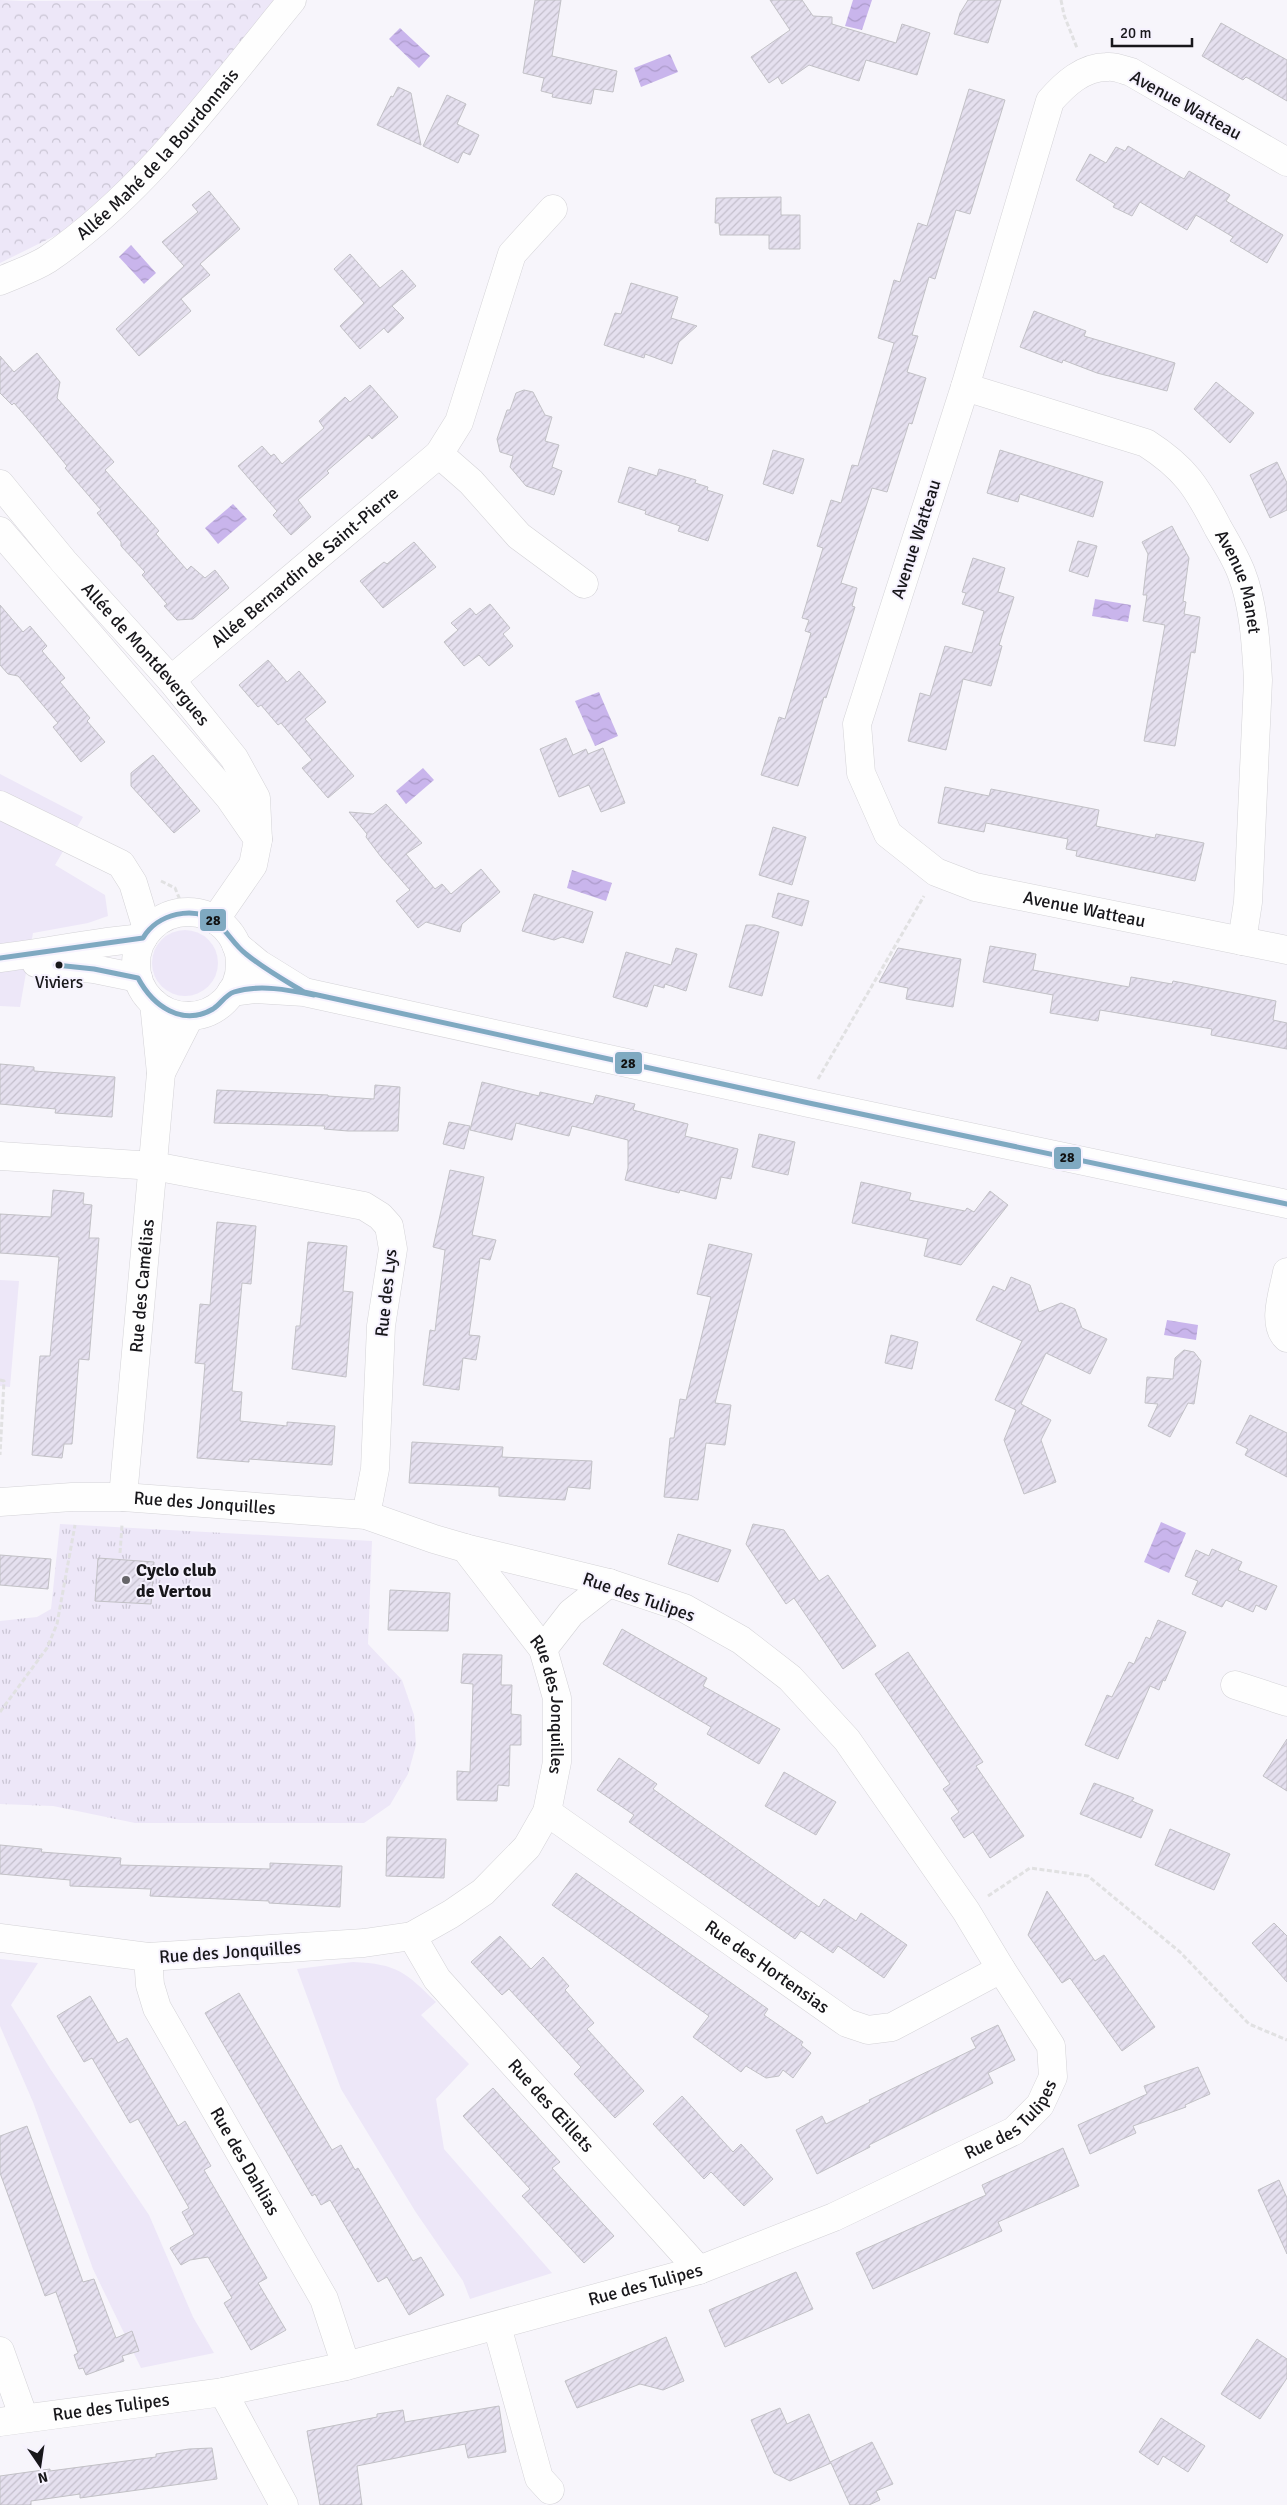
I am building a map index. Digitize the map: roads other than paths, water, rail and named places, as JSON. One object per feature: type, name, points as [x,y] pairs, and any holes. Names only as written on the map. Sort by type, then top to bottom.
[{"type":"street","name":"Allée Mahé de la Bourdonnais","points":[[0,281],[47,260],[114,207],[178,138],[292,0]]},
{"type":"street","name":"Avenue Watteau","points":[[1287,162],[1131,72],[1108,67],[1087,71],[1068,82],[1050,101],[965,387],[857,724],[861,773],[888,834],[936,872],[975,887],[1287,950]]},
{"type":"street","name":"Allée Bernardin de Saint-Pierre","points":[[171,680],[439,454],[459,422],[512,254],[553,209]]},
{"type":"street","name":"Avenue Manet","points":[[965,387],[1146,443],[1170,458],[1188,477],[1202,497],[1241,572],[1249,602],[1256,648],[1258,680],[1248,902],[1242,942]]},
{"type":"street","points":[[439,454],[470,482],[519,536],[584,584]]},
{"type":"street","name":"Allée de Montdevergues","points":[[0,484],[64,562],[171,680],[234,758],[256,798],[258,840],[252,865],[215,920]]},
{"type":"street","name":"Allée de Montdevergues","points":[[0,531],[229,796],[258,840]]},
{"type":"street","points":[[0,805],[121,864],[133,882],[145,934]]},
{"type":"street","points":[[236,945],[239,969],[231,992],[213,1009],[190,1016],[170,1013],[154,1003],[144,992],[138,978],[136,965],[145,934],[156,921],[185,912],[202,914],[215,920],[228,932],[236,945],[259,964],[304,992]]},
{"type":"street","points":[[0,958],[49,952],[145,934]]},
{"type":"street","points":[[0,958],[94,970],[138,978]]},
{"type":"street","points":[[231,992],[254,989],[304,992],[809,1103],[1287,1204]]},
{"type":"street","name":"Rue des Camélias","points":[[123,1497],[161,1074],[154,1003]]},
{"type":"street","name":"Rue des Camélias","points":[[161,1074],[190,1016]]},
{"type":"street","name":"Rue des Lys","points":[[0,1156],[154,1166],[364,1206],[380,1216],[389,1226],[393,1249],[381,1326],[375,1469],[366,1514]]},
{"type":"street","points":[[1287,1272],[1279,1317],[1283,1335],[1287,1338]]},
{"type":"street","name":"Rue des Jonquilles","points":[[0,1502],[72,1497],[123,1497],[366,1514],[434,1540],[465,1548],[543,1649],[557,1698],[557,1762],[547,1812],[527,1847],[483,1892],[452,1914],[412,1936],[364,1943],[148,1957],[0,1938]]},
{"type":"street","name":"Rue des Tulipes","points":[[12,2420],[223,2392],[346,2366],[699,2270],[834,2217],[1014,2130],[1040,2104],[1053,2077],[1052,2046],[1000,1969],[966,1910],[847,1740],[790,1678],[741,1640],[684,1608],[609,1583],[465,1548]]},
{"type":"street","points":[[543,1649],[571,1613],[609,1583]]},
{"type":"street","points":[[1235,1685],[1287,1702]]},
{"type":"street","name":"Rue des Hortensias","points":[[547,1812],[846,2023],[868,2030],[892,2027],[1000,1969]]},
{"type":"street","name":"Rue des Œillets","points":[[412,1936],[437,1979],[699,2270]]},
{"type":"street","name":"Rue des Dahlias","points":[[148,1957],[150,1984],[157,2008],[324,2299],[346,2366]]},
{"type":"street","points":[[497,2326],[540,2478],[550,2490]]},
{"type":"street","points":[[0,2351],[12,2420]]},
{"type":"street","points":[[223,2392],[284,2505]]},
{"type":"water","points":[[853,0],[872,0],[862,30],[845,26]]},
{"type":"water","points":[[400,28],[430,56],[419,68],[389,39]]},
{"type":"water","points":[[670,54],[678,72],[641,87],[634,68]]},
{"type":"water","points":[[131,245],[156,273],[144,284],[119,257]]},
{"type":"water","points":[[233,504],[247,519],[218,544],[205,528]]},
{"type":"water","points":[[1095,599],[1131,605],[1128,622],[1092,616]]},
{"type":"water","points":[[599,692],[618,736],[595,746],[575,701]]},
{"type":"water","points":[[423,768],[434,780],[406,804],[396,791]]},
{"type":"water","points":[[572,870],[612,883],[606,901],[567,888]]},
{"type":"water","points":[[1167,1320],[1198,1325],[1196,1340],[1164,1335]]},
{"type":"water","points":[[1161,1522],[1186,1533],[1169,1573],[1144,1562]]},
{"type":"place","name":"Viviers","points":[[59,965]]},
{"type":"place","name":"Cyclo club de Vertou","points":[[126,1580]]}]
